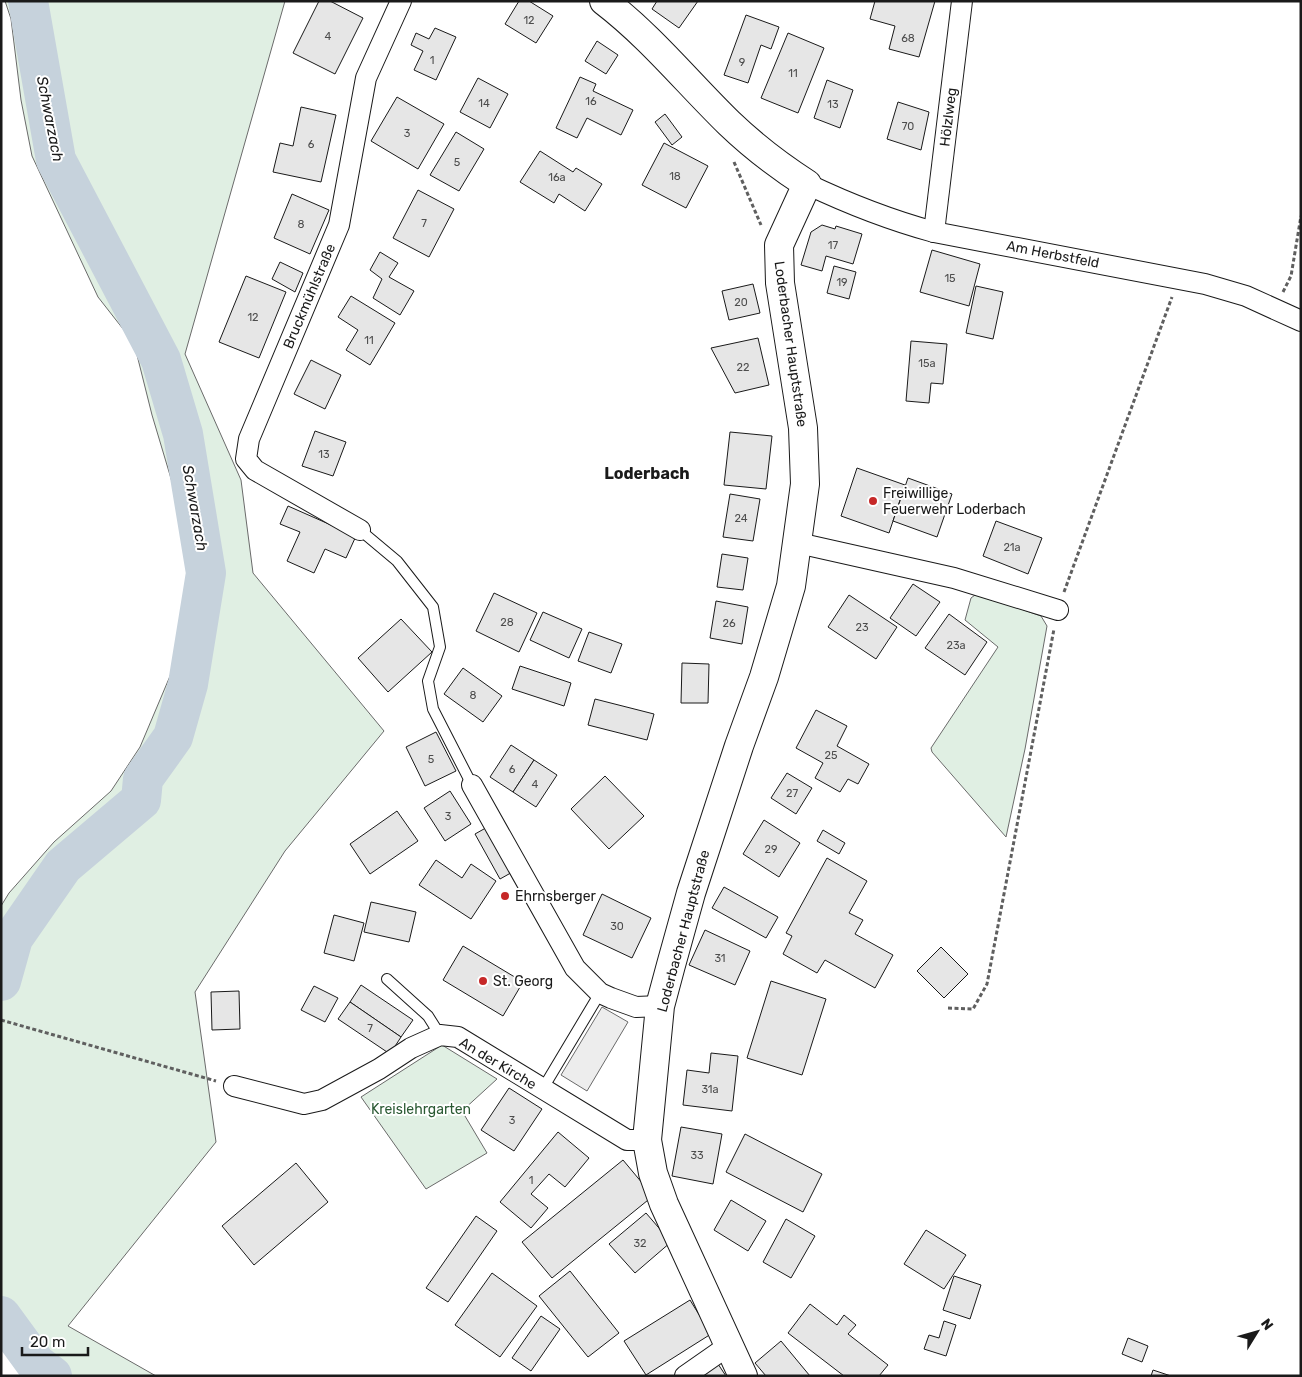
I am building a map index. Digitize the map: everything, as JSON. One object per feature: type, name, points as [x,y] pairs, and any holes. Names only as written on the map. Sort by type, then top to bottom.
[{"type":"street","name":"Bruckmühlstraße","points":[[360,530],[255,470],[246,460],[249,439],[339,225],[366,78],[401,1]]},
{"type":"street","points":[[604,1],[663,53],[758,150],[807,184]]},
{"type":"street","name":"Hölzlweg","points":[[934,232],[962,1]]},
{"type":"street","name":"Am Herbstfeld","points":[[807,184],[848,204],[892,220],[934,232],[1179,278],[1246,296],[1301,321]]},
{"type":"street","name":"Loderbacher Hauptstraße","points":[[743,1376],[664,1204],[653,1173],[647,1140],[660,1006],[691,893],[739,746],[764,677],[791,586],[805,484],[803,428],[780,283],[779,245],[807,184]]},
{"type":"street","points":[[798,543],[954,578],[1058,610]]},
{"type":"street","points":[[472,785],[575,968],[600,993],[636,1007],[660,1006]]},
{"type":"street","name":"An der Kirche","points":[[234,1086],[304,1104],[322,1100],[379,1069],[411,1048],[440,1035],[458,1037],[542,1090],[627,1140],[647,1140]]},
{"type":"street","points":[[685,1376],[728,1346]]},
{"type":"lane","points":[[360,530],[397,561],[432,607],[440,647],[428,681],[433,710],[472,785]]},
{"type":"lane","points":[[386,979],[428,1016],[440,1035]]},
{"type":"lane","points":[[542,1090],[600,993]]},
{"type":"path","points":[[729,122],[728,146],[740,179],[763,228],[779,245]]},
{"type":"path","points":[[1276,309],[1291,276],[1301,216]]},
{"type":"path","points":[[948,1008],[973,1009],[987,984],[1058,610],[1179,278]]},
{"type":"path","points":[[1,1020],[234,1086]]},
{"type":"green space","points":[[5,1],[285,1],[185,354],[241,480],[253,573],[384,731],[285,851],[195,992],[216,1142],[68,1326],[156,1376],[31,1376],[21,1367],[1,1339],[1,906],[9,893],[54,842],[111,791],[140,747],[173,669],[190,605],[187,532],[152,415],[134,343],[98,297],[32,156],[21,100],[11,19]]},
{"type":"green space","points":[[975,595],[981,595],[1041,616],[1047,626],[1025,749],[1006,837],[932,752],[931,748],[998,647],[965,620],[971,598]]},
{"type":"green space","name":"Kreislehrgarten","points":[[442,1045],[497,1079],[462,1111],[487,1153],[426,1189],[361,1097]]},
{"type":"shaded area","points":[[602,1007],[628,1022],[587,1091],[561,1075]]},
{"type":"building","points":[[319,1],[330,1],[363,18],[335,74],[293,53]]},
{"type":"building","points":[[519,1],[529,1],[553,16],[536,43],[505,24]]},
{"type":"building","points":[[657,1],[698,1],[679,28],[652,9]]},
{"type":"building","points":[[875,1],[935,1],[919,57],[889,49],[895,26],[870,19]]},
{"type":"building","points":[[746,15],[779,27],[771,49],[761,45],[748,83],[724,75]]},
{"type":"building","points":[[435,28],[456,37],[436,80],[414,70],[423,51],[411,45],[416,33],[429,39]]},
{"type":"building","points":[[788,33],[824,48],[798,113],[761,98]]},
{"type":"building","points":[[597,41],[618,55],[606,74],[585,61]]},
{"type":"building","points":[[580,77],[596,84],[593,91],[633,110],[621,135],[587,118],[577,138],[556,128]]},
{"type":"building","points":[[478,78],[508,94],[490,128],[460,112]]},
{"type":"building","points":[[827,80],[853,90],[840,128],[814,118]]},
{"type":"building","points":[[397,97],[444,124],[418,169],[371,141]]},
{"type":"building","points":[[898,102],[929,112],[921,150],[887,139]]},
{"type":"building","points":[[301,107],[336,115],[321,182],[273,172],[280,143],[293,146]]},
{"type":"building","points":[[665,114],[682,137],[672,145],[655,122]]},
{"type":"building","points":[[456,132],[484,149],[459,191],[430,175]]},
{"type":"building","points":[[664,143],[708,166],[686,208],[642,185]]},
{"type":"building","points":[[540,151],[573,172],[576,168],[602,184],[585,211],[559,194],[554,203],[520,182]]},
{"type":"building","points":[[418,190],[454,209],[429,257],[393,238]]},
{"type":"building","points":[[292,194],[329,210],[310,254],[274,238]]},
{"type":"building","points":[[822,225],[835,229],[836,226],[862,234],[853,264],[826,256],[822,271],[801,265],[811,232]]},
{"type":"building","points":[[932,250],[980,264],[969,306],[920,292]]},
{"type":"building","points":[[380,252],[398,263],[389,277],[414,291],[400,315],[373,298],[382,279],[370,270]]},
{"type":"building","points":[[280,262],[303,273],[295,292],[272,279]]},
{"type":"building","points":[[834,266],[856,272],[849,299],[827,293]]},
{"type":"building","points":[[246,276],[286,292],[259,358],[219,342]]},
{"type":"building","points":[[753,284],[760,313],[729,320],[722,291]]},
{"type":"building","points":[[976,286],[1003,292],[993,339],[966,333]]},
{"type":"building","points":[[351,296],[395,323],[370,365],[346,350],[358,330],[338,317]]},
{"type":"building","points":[[758,338],[769,385],[735,393],[711,348]]},
{"type":"building","points":[[911,341],[947,344],[943,384],[931,383],[929,403],[906,401]]},
{"type":"building","points":[[311,360],[341,375],[325,409],[294,394]]},
{"type":"building","points":[[315,431],[346,442],[333,476],[302,466]]},
{"type":"building","points":[[730,432],[772,436],[766,489],[724,485]]},
{"type":"building","name":"Freiwillige Feuerwehr Loderbach","points":[[857,468],[905,485],[889,533],[841,516]]},
{"type":"building","points":[[908,478],[952,494],[937,537],[893,521]]},
{"type":"building","points":[[730,494],[760,499],[753,541],[723,537]]},
{"type":"building","points":[[288,506],[356,536],[346,558],[325,549],[314,573],[287,561],[300,532],[280,524]]},
{"type":"building","points":[[996,521],[1042,538],[1028,574],[983,556]]},
{"type":"building","points":[[722,554],[748,558],[743,590],[717,587]]},
{"type":"building","points":[[913,584],[940,602],[916,636],[890,618]]},
{"type":"building","points":[[494,593],[537,613],[519,652],[476,631]]},
{"type":"building","points":[[849,595],[897,627],[876,659],[828,627]]},
{"type":"building","points":[[716,601],[748,607],[742,644],[710,638]]},
{"type":"building","points":[[543,612],[582,629],[569,658],[530,640]]},
{"type":"building","points":[[949,614],[987,642],[965,675],[925,648]]},
{"type":"building","points":[[401,619],[432,652],[388,692],[358,658]]},
{"type":"building","points":[[589,632],[622,644],[611,673],[578,661]]},
{"type":"building","points":[[682,663],[709,664],[708,703],[681,703]]},
{"type":"building","points":[[520,666],[571,683],[564,706],[512,689]]},
{"type":"building","points":[[463,668],[502,696],[483,722],[444,694]]},
{"type":"building","points":[[595,699],[654,714],[647,740],[588,725]]},
{"type":"building","points":[[816,710],[847,726],[837,746],[869,764],[858,784],[848,779],[840,792],[815,778],[823,763],[796,748]]},
{"type":"building","points":[[436,732],[456,771],[425,786],[406,747]]},
{"type":"building","points":[[511,745],[534,760],[513,792],[490,777]]},
{"type":"building","points":[[534,760],[557,775],[536,807],[513,792]]},
{"type":"building","points":[[787,773],[812,788],[796,814],[771,798]]},
{"type":"building","points":[[605,776],[644,816],[609,849],[571,809]]},
{"type":"building","points":[[450,791],[471,824],[445,841],[424,808]]},
{"type":"building","points":[[397,811],[418,841],[370,874],[350,844]]},
{"type":"building","points":[[764,820],[800,843],[779,877],[743,854]]},
{"type":"building","points":[[491,825],[516,870],[500,879],[475,834]]},
{"type":"building","points":[[823,830],[845,843],[839,854],[817,841]]},
{"type":"building","points":[[827,858],[867,881],[849,913],[863,920],[855,934],[893,955],[875,988],[825,960],[817,973],[783,954],[792,936],[786,933]]},
{"type":"building","points":[[436,860],[462,878],[471,864],[496,881],[471,919],[419,885]]},
{"type":"building","points":[[724,887],[778,917],[766,938],[712,908]]},
{"type":"building","points":[[602,894],[651,918],[632,958],[583,935]]},
{"type":"building","points":[[371,902],[416,912],[409,942],[364,932]]},
{"type":"building","points":[[334,915],[364,923],[354,961],[324,953]]},
{"type":"building","points":[[705,930],[750,951],[735,985],[689,965]]},
{"type":"building","name":"St. Georg","points":[[463,946],[523,982],[503,1016],[443,980]]},
{"type":"building","points":[[941,947],[968,974],[944,998],[917,971]]},
{"type":"building","points":[[771,981],[826,999],[802,1075],[747,1058]]},
{"type":"building","points":[[361,985],[413,1020],[401,1037],[350,1002]]},
{"type":"building","points":[[314,986],[338,998],[325,1022],[301,1010]]},
{"type":"building","points":[[239,991],[240,1029],[212,1030],[211,992]]},
{"type":"building","points":[[350,1002],[401,1037],[390,1054],[338,1019]]},
{"type":"building","points":[[711,1053],[738,1056],[732,1111],[683,1105],[687,1070],[709,1073]]},
{"type":"building","points":[[509,1088],[542,1109],[514,1151],[481,1130]]},
{"type":"building","points":[[681,1127],[722,1134],[713,1184],[672,1176]]},
{"type":"building","points":[[558,1132],[589,1158],[565,1187],[549,1174],[531,1194],[548,1208],[531,1228],[500,1202]]},
{"type":"building","points":[[745,1134],[822,1174],[803,1212],[726,1172]]},
{"type":"building","points":[[623,1160],[653,1196],[552,1278],[522,1242]]},
{"type":"building","points":[[296,1163],[328,1202],[254,1265],[222,1226]]},
{"type":"building","points":[[731,1200],[766,1221],[748,1251],[714,1230]]},
{"type":"building","points":[[646,1213],[671,1242],[635,1273],[609,1244]]},
{"type":"building","points":[[476,1216],[497,1231],[448,1302],[426,1288]]},
{"type":"building","points":[[786,1219],[815,1236],[791,1278],[763,1262]]},
{"type":"building","points":[[926,1230],[966,1255],[944,1289],[904,1264]]},
{"type":"building","points":[[570,1271],[619,1333],[588,1357],[539,1296]]},
{"type":"building","points":[[492,1273],[537,1306],[500,1357],[455,1325]]},
{"type":"building","points":[[954,1276],[981,1285],[970,1319],[943,1310]]},
{"type":"building","points":[[690,1300],[711,1334],[646,1375],[624,1341]]},
{"type":"building","points":[[810,1304],[837,1325],[844,1315],[856,1325],[848,1334],[888,1365],[879,1376],[844,1376],[788,1333]]},
{"type":"building","points":[[541,1316],[560,1329],[531,1371],[512,1358]]},
{"type":"building","points":[[944,1321],[956,1325],[946,1356],[924,1349],[929,1335],[939,1338]]},
{"type":"building","points":[[1128,1338],[1148,1346],[1142,1362],[1122,1354]]},
{"type":"building","points":[[781,1341],[810,1376],[766,1376],[755,1363]]},
{"type":"building","points":[[718,1364],[726,1376],[701,1376]]},
{"type":"building","points":[[1153,1370],[1171,1376],[1151,1376]]},
{"type":"waterway","name":"Schwarzach","points":[[1,981],[13,938],[63,866],[141,800],[143,779],[173,737],[188,684],[206,573],[183,434],[161,360],[56,160],[28,1]]},
{"type":"waterway","name":"Schwarzach","points":[[1,1316],[36,1364],[52,1376]]},
{"type":"place","name":"Freiwillige Feuerwehr Loderbach","points":[[873,501]]},
{"type":"place","name":"Ehrnsberger","points":[[505,896]]},
{"type":"place","name":"St. Georg","points":[[483,981]]},
{"type":"district","name":"Loderbach","points":[[647,473]]}]
